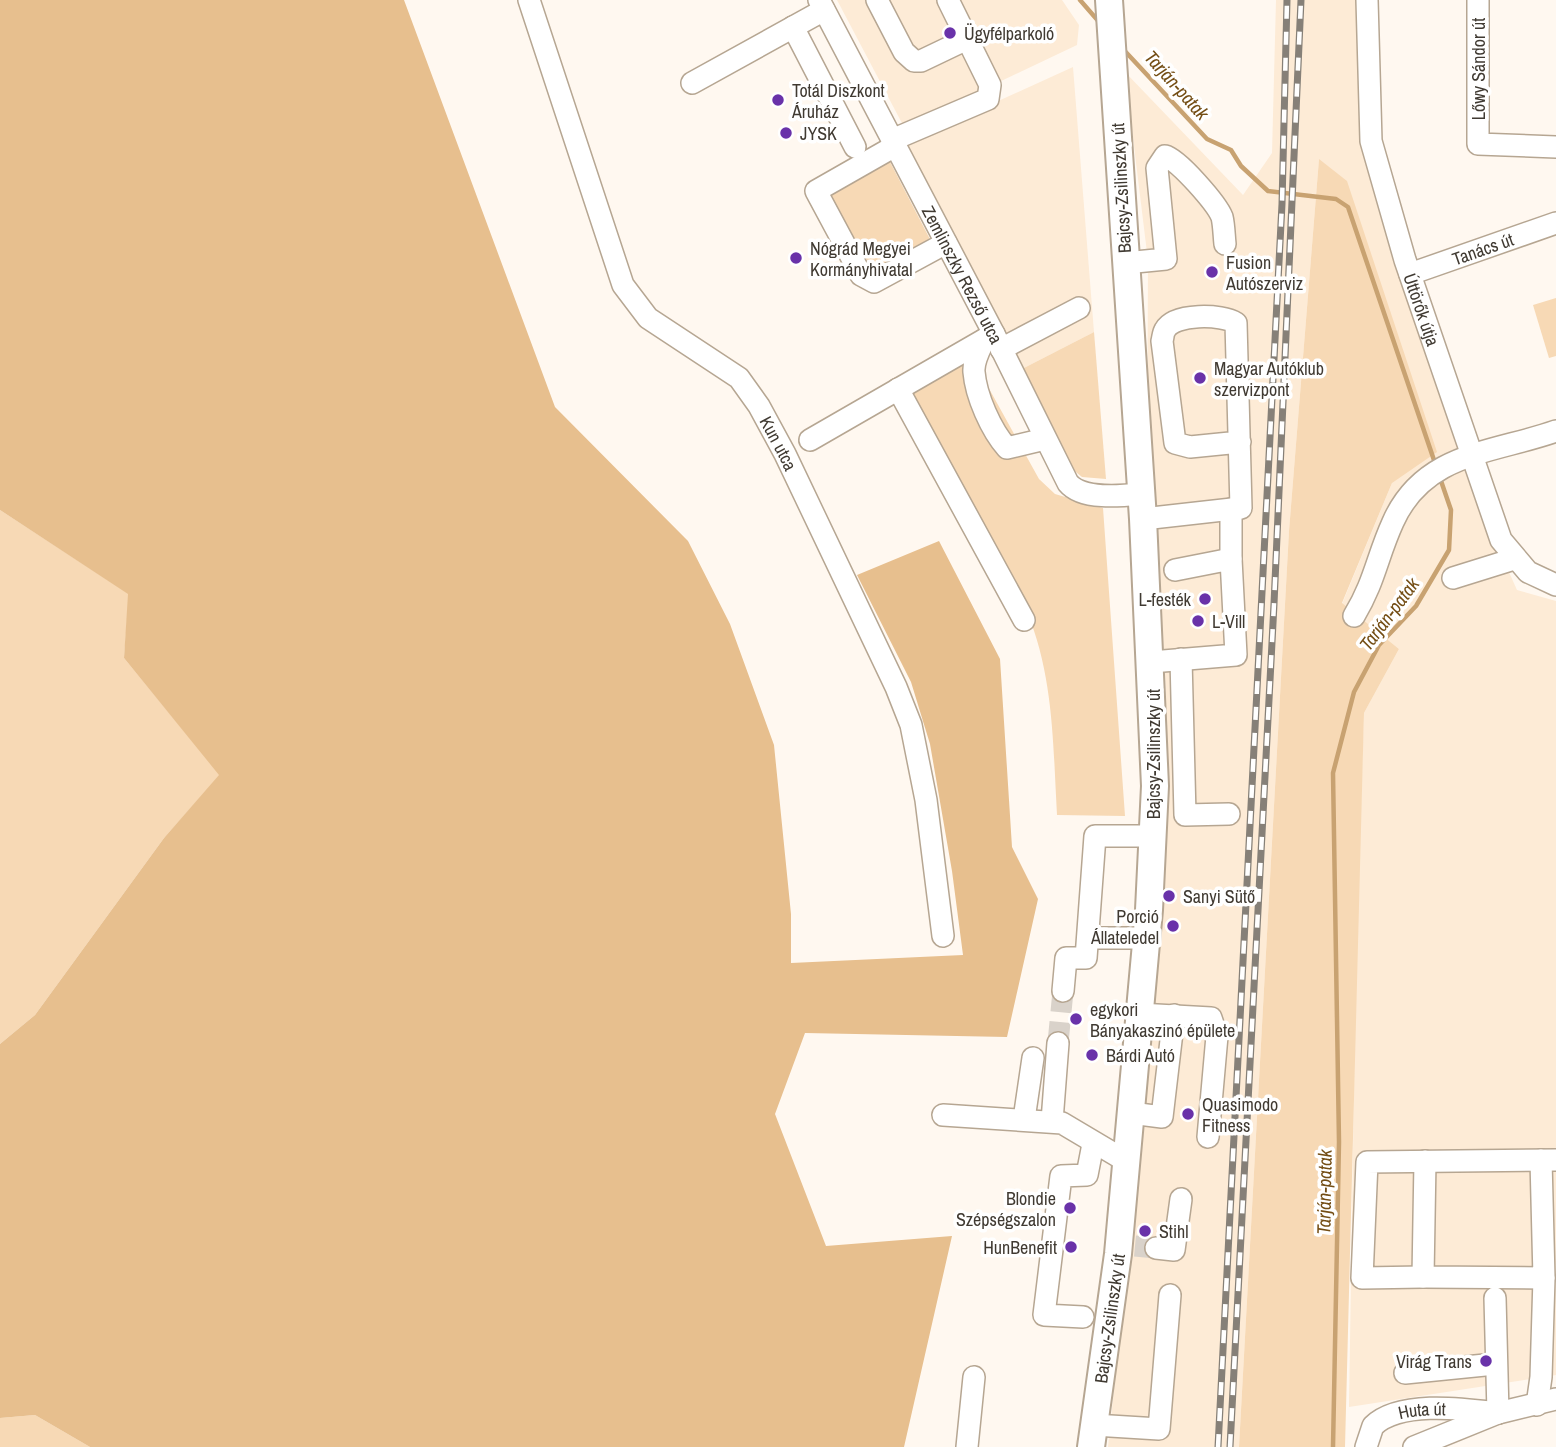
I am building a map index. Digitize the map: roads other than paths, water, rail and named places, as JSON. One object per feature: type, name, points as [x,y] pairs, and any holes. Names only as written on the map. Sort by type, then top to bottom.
[{"type":"main road","name":"Bajcsy-Zsilinszky út","points":[[1092,1436],[1127,1245],[1126,1161],[1146,938],[1155,786],[1142,506],[1109,1]]},
{"type":"street","name":"Kun utca","points":[[529,0],[623,285],[648,318],[722,365],[749,390],[785,454],[901,697],[919,757],[943,936]]},
{"type":"street","points":[[877,0],[904,52],[914,61],[921,61],[967,39]]},
{"type":"street","points":[[946,243],[874,282],[861,275],[816,191],[893,143],[988,99],[990,85],[948,0]]},
{"type":"street","name":"Úttörők útja","points":[[1367,0],[1371,141],[1459,458],[1501,540],[1514,559],[1538,578],[1556,585]]},
{"type":"street","name":"Lőwy Sándor út","points":[[1478,0],[1478,145],[1556,147]]},
{"type":"street","points":[[692,83],[793,27],[821,5]]},
{"type":"street","name":"Zemlinszky Rezső utca","points":[[821,5],[946,243],[993,341],[1072,488],[1142,506]]},
{"type":"street","points":[[793,27],[855,147]]},
{"type":"street","points":[[1125,263],[1166,259],[1157,168],[1166,156],[1176,161],[1218,209],[1223,220],[1225,244]]},
{"type":"street","name":"Tanács út","points":[[1410,274],[1556,223]]},
{"type":"street","name":"Kun utca","points":[[810,439],[898,389],[993,341],[1079,308]]},
{"type":"street","points":[[1142,506],[1241,508],[1240,442],[1236,323],[1219,316],[1176,321],[1165,330],[1162,341],[1175,443],[1190,447],[1240,442]]},
{"type":"street","points":[[993,341],[973,370],[982,401],[998,438],[1007,448],[1045,439]]},
{"type":"street","points":[[898,389],[1024,620]]},
{"type":"street","points":[[1354,616],[1374,580],[1385,540],[1410,493],[1427,478],[1459,458],[1556,431]]},
{"type":"street","points":[[1151,662],[1236,654],[1231,509]]},
{"type":"street","points":[[1175,570],[1231,559]]},
{"type":"street","points":[[1453,578],[1514,559]]},
{"type":"street","points":[[1181,659],[1185,815],[1228,814]]},
{"type":"street","points":[[1063,991],[1066,958],[1086,958],[1095,836],[1153,836]]},
{"type":"street","points":[[1088,938],[1146,938]]},
{"type":"street","points":[[1139,1014],[1211,1018],[1217,1036],[1208,1137]]},
{"type":"street","points":[[1131,1113],[1162,1117],[1174,1015]]},
{"type":"street","points":[[1052,1121],[1058,1043]]},
{"type":"street","points":[[1024,1119],[1033,1058]]},
{"type":"street","points":[[943,1115],[1062,1123],[1093,1144],[1126,1161]]},
{"type":"street","points":[[1083,1317],[1044,1315],[1061,1176],[1087,1175],[1093,1144]]},
{"type":"street","points":[[1544,1278],[1362,1278],[1367,1162],[1549,1160],[1541,1377],[1546,1402]]},
{"type":"street","points":[[1423,1277],[1425,1161]]},
{"type":"street","points":[[1167,1255],[1181,1199]]},
{"type":"street","points":[[1092,1436],[1159,1429],[1170,1295]]},
{"type":"street","points":[[1495,1298],[1498,1413]]},
{"type":"street","points":[[1405,1373],[1495,1364]]},
{"type":"street","points":[[967,1447],[974,1377]]},
{"type":"street","name":"Huta út","points":[[1414,1447],[1498,1413],[1546,1402]]},
{"type":"street","name":"Huta út","points":[[1366,1447],[1373,1426],[1389,1417],[1442,1406],[1498,1413]]},
{"type":"waterway","name":"Tarján-patak","points":[[1080,0],[1100,23]]},
{"type":"waterway","name":"Tarján-patak","points":[[1122,48],[1207,139],[1231,150],[1241,166],[1268,191],[1336,199],[1348,207],[1436,466]]},
{"type":"waterway","name":"Tarján-patak","points":[[1333,1447],[1339,1142],[1333,773],[1354,692],[1379,645],[1416,606],[1449,550],[1451,510],[1440,478]]},
{"type":"tunnel","points":[[1058,1043],[1063,991]]},
{"type":"tunnel","points":[[1135,1246],[1156,1248]]},
{"type":"railway","points":[[1218,1447],[1282,204],[1287,0]]},
{"type":"railway","points":[[1230,1447],[1274,604],[1301,0]]},
{"type":"place","name":"Ügyfélparkoló","points":[[950,33]]},
{"type":"place","name":"Totál Diszkont Áruház","points":[[778,100]]},
{"type":"place","name":"JYSK","points":[[786,133]]},
{"type":"place","name":"Nógrád Megyei Kormányhivatal","points":[[796,258]]},
{"type":"place","name":"Fusion Autószerviz","points":[[1212,272]]},
{"type":"place","name":"Magyar Autóklub szervizpont","points":[[1200,378]]},
{"type":"place","name":"L-festék","points":[[1205,599]]},
{"type":"place","name":"L-Vill","points":[[1198,621]]},
{"type":"place","name":"Sanyi Sütő","points":[[1169,896]]},
{"type":"place","name":"Porció Állateledel","points":[[1173,926]]},
{"type":"place","name":"egykori Bányakaszinó épülete","points":[[1076,1019]]},
{"type":"place","name":"Bárdi Autó","points":[[1092,1055]]},
{"type":"place","name":"Quasimodo Fitness","points":[[1188,1114]]},
{"type":"place","name":"Blondie Szépségszalon","points":[[1070,1208]]},
{"type":"place","name":"Stihl","points":[[1145,1231]]},
{"type":"place","name":"HunBenefit","points":[[1071,1247]]},
{"type":"place","name":"Virág Trans","points":[[1486,1361]]}]
